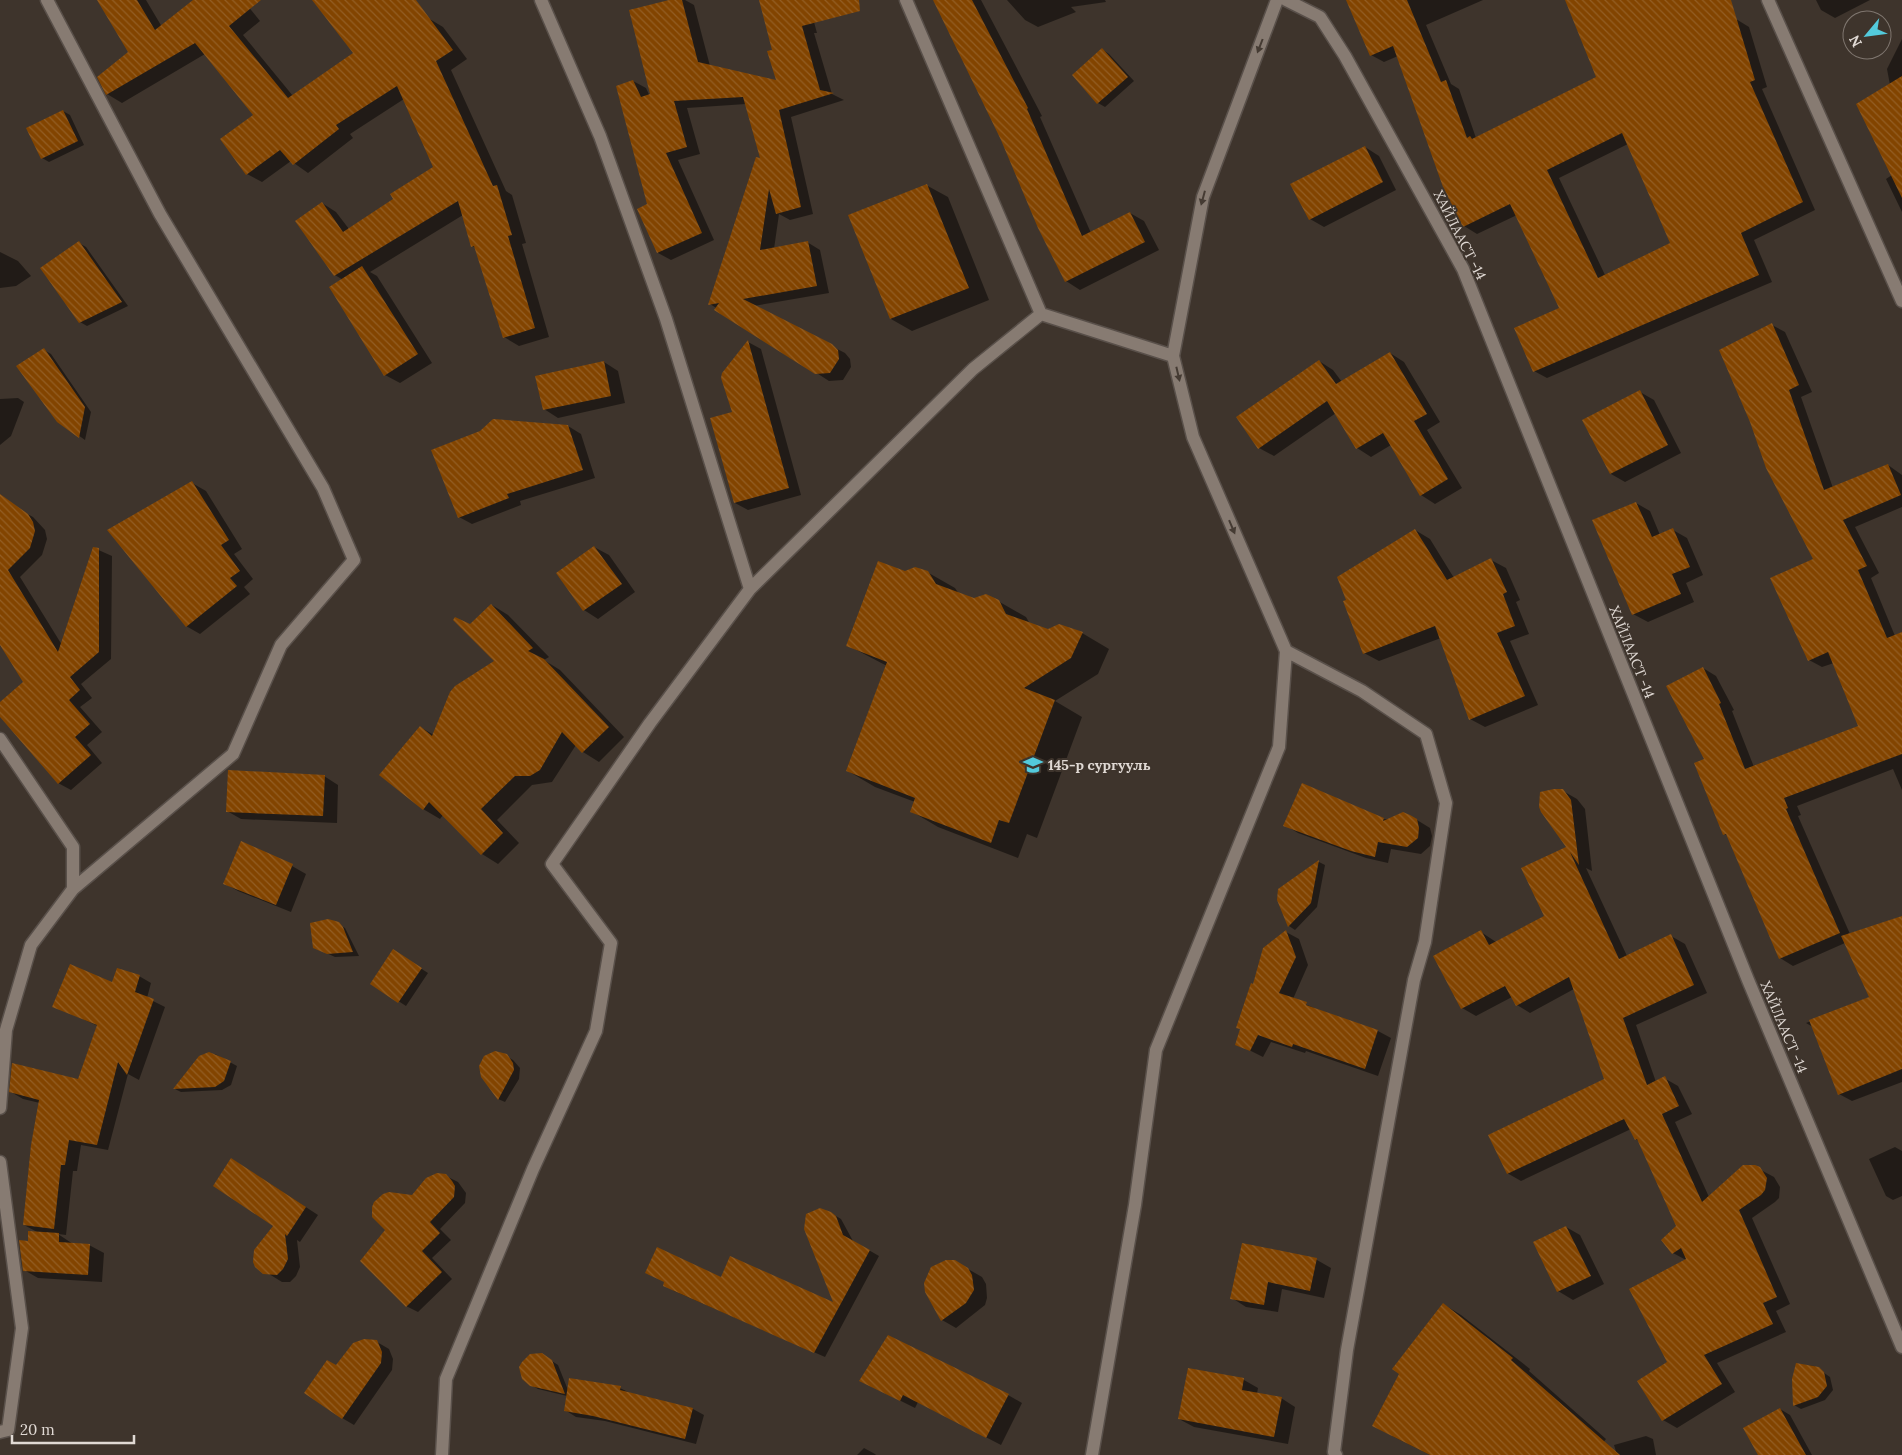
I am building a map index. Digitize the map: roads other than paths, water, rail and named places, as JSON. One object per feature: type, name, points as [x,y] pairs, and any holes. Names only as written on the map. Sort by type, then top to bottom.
[{"type":"street","points":[[0,1108],[6,1030],[31,945],[73,889],[233,754],[281,645],[354,560],[323,488],[160,214],[47,0]]},
{"type":"street","points":[[541,0],[600,136],[666,319],[750,589]]},
{"type":"street","points":[[906,0],[1041,314],[1173,356]]},
{"type":"street","points":[[1092,1455],[1134,1205],[1156,1050],[1278,747],[1286,651],[1193,437],[1173,356],[1202,197],[1277,0]]},
{"type":"street","name":"ХАЙЛААСТ -14","points":[[1286,0],[1320,17],[1345,56],[1463,269],[1748,980],[1902,1347]]},
{"type":"street","points":[[1768,0],[1902,301]]},
{"type":"street","points":[[442,1455],[446,1379],[533,1169],[596,1031],[611,943],[552,864],[650,723],[750,589],[973,369],[1041,314]]},
{"type":"street","points":[[1286,651],[1362,691],[1426,734],[1446,803],[1425,942],[1414,980],[1347,1350],[1334,1452],[1336,1455]]},
{"type":"street","points":[[0,739],[72,847],[73,889]]},
{"type":"street","points":[[0,1162],[22,1328],[8,1430],[0,1432]]},
{"type":"place","name":"145-р сургууль","points":[[1033,765]]}]
